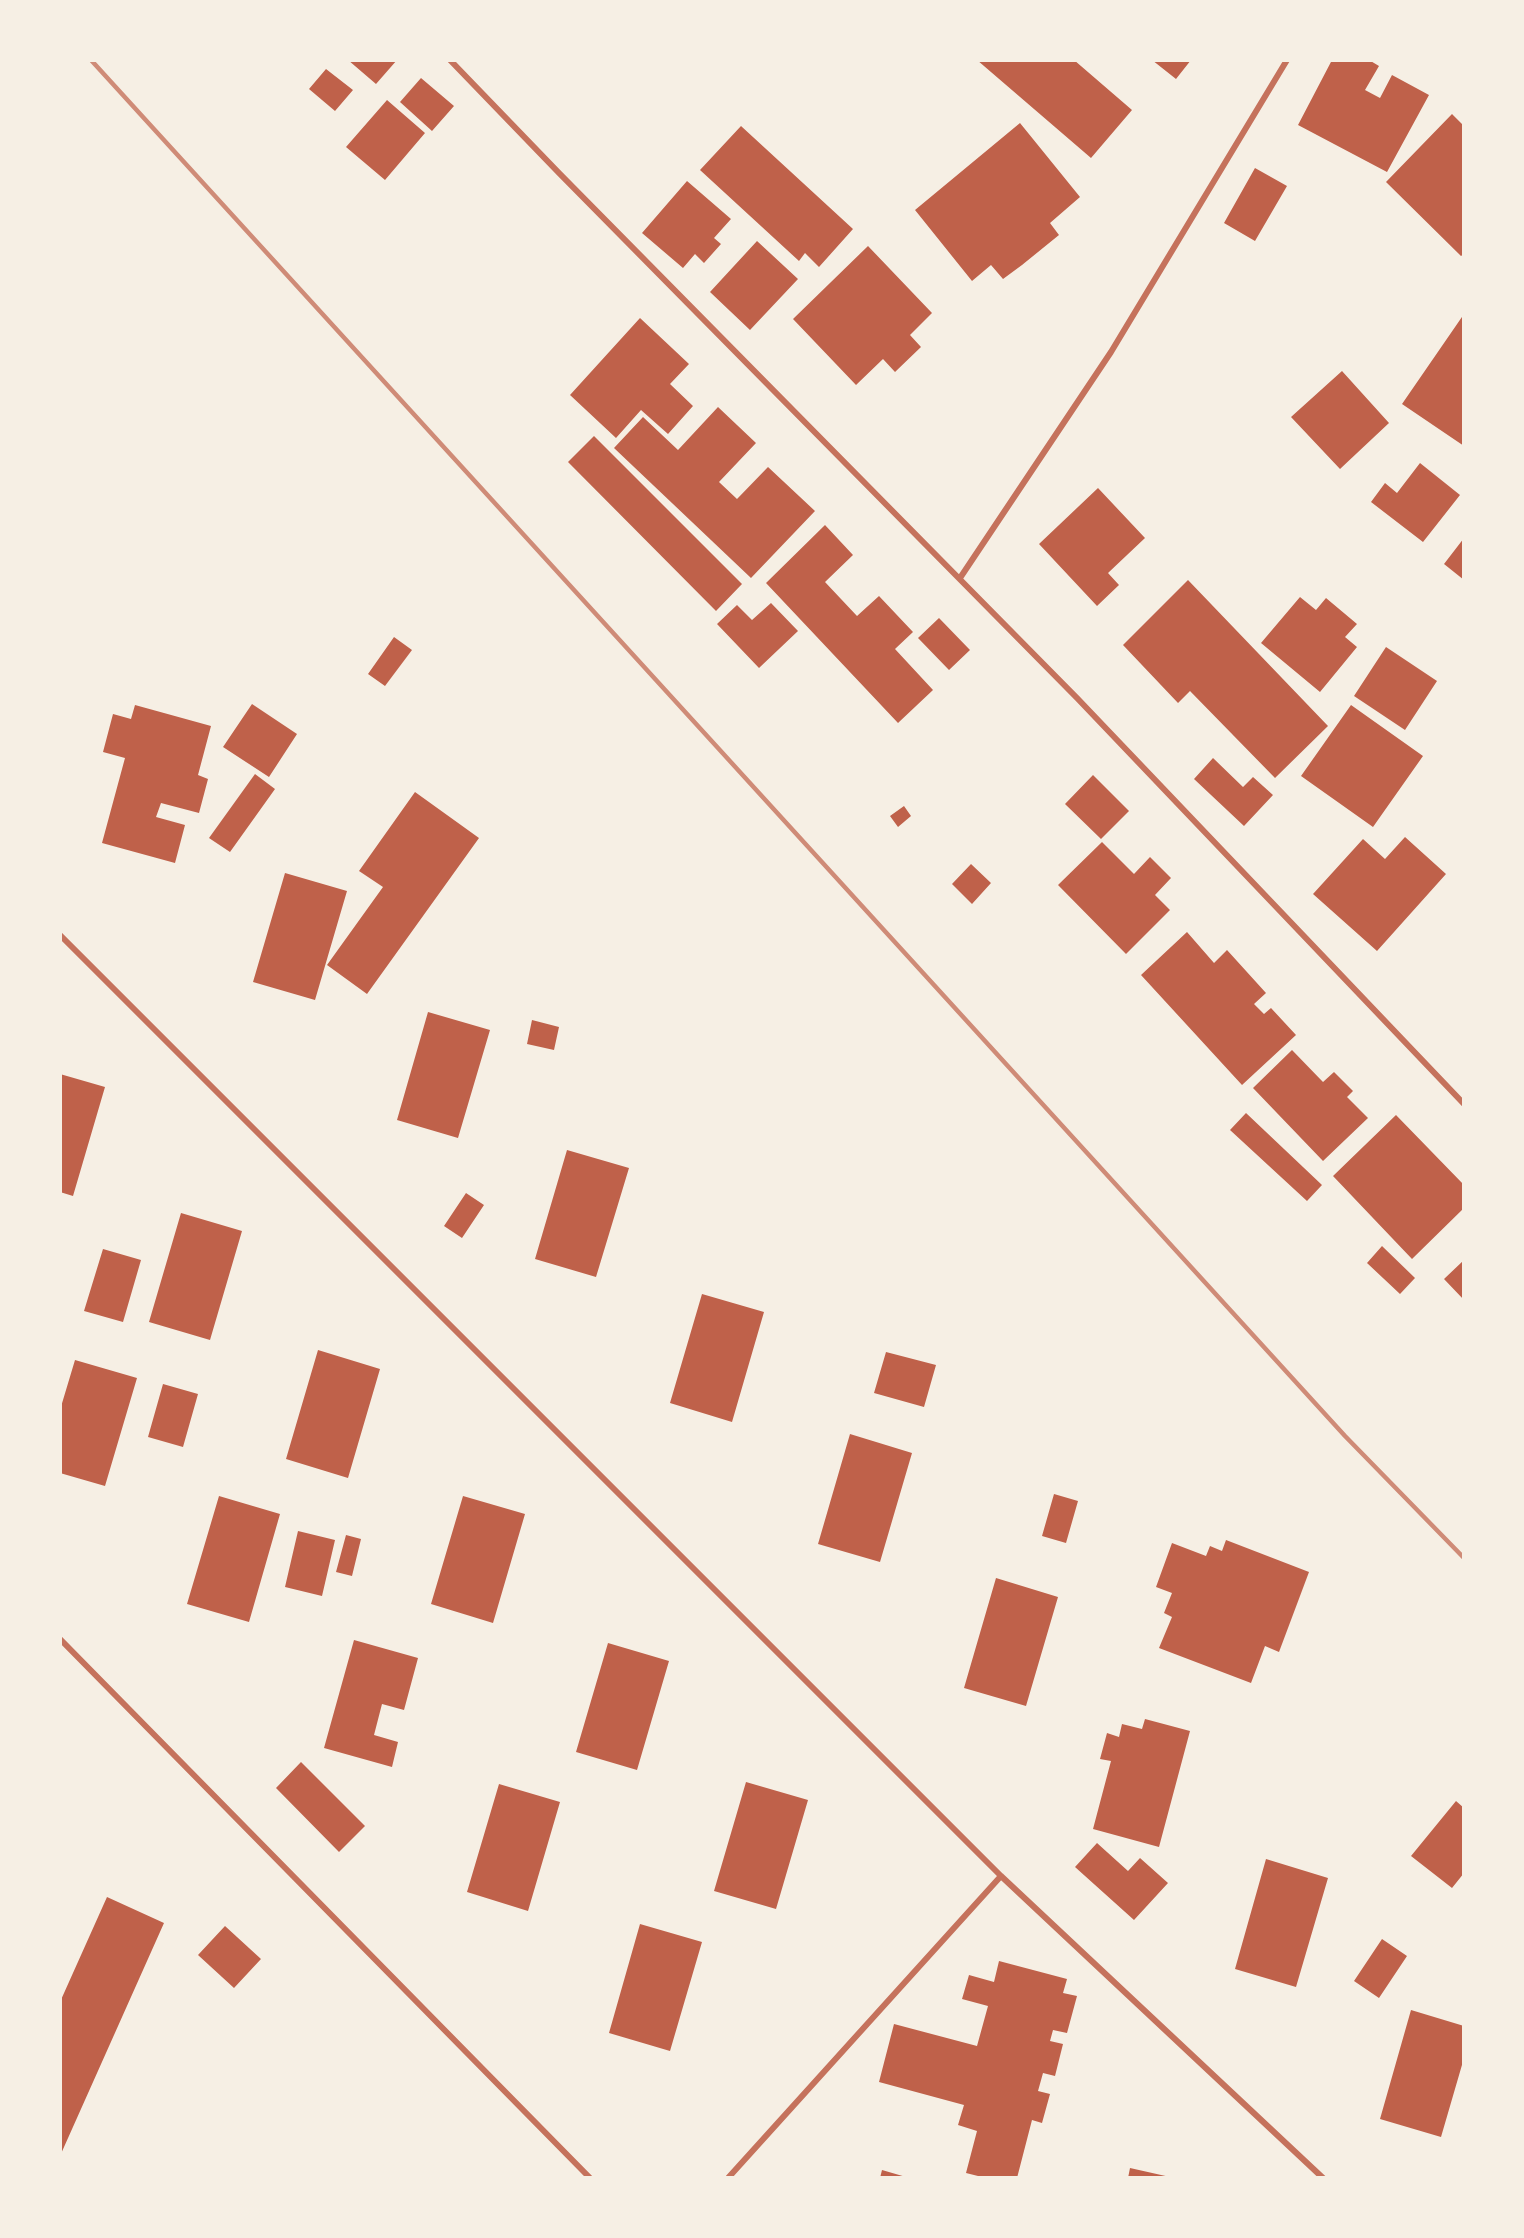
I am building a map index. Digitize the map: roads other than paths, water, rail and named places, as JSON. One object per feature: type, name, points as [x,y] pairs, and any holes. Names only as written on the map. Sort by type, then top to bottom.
[{"type":"street","points":[[450,60],[567,182],[960,578],[1464,1104]]},
{"type":"street","points":[[960,578],[1111,352],[1287,60]]},
{"type":"street","points":[[60,935],[1001,1876],[1323,2178]]},
{"type":"street","points":[[60,1639],[590,2178]]},
{"type":"street","points":[[728,2178],[1001,1876]]},
{"type":"railway","points":[[91,60],[1345,1436],[1464,1558]]}]
